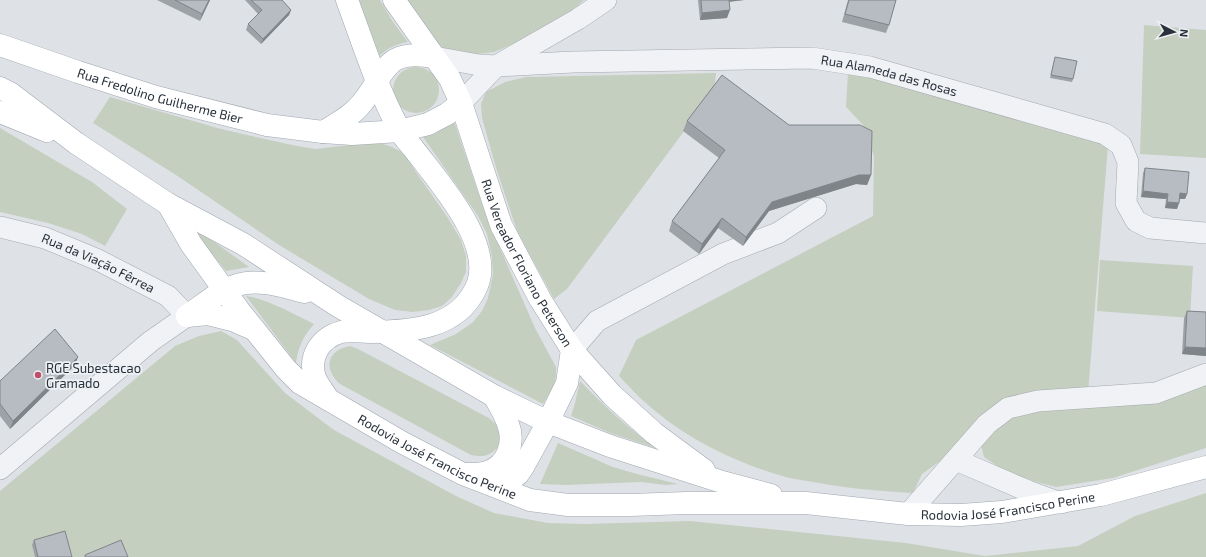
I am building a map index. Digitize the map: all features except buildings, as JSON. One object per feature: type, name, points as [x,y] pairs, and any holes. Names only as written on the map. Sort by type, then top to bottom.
[{"type":"main road","points":[[328,399],[316,379],[313,366],[316,351],[326,339],[342,332],[412,330],[441,322],[468,301],[477,287],[481,271],[480,254],[471,230],[456,206],[400,131],[387,107],[347,0]]},
{"type":"main road","name":"Rua Vereador Floriano Peterson","points":[[394,0],[450,79],[461,103],[501,225],[540,299],[572,350],[612,395],[654,433],[719,482]]},
{"type":"main road","name":"Rua Fredolino Guilherme Bier","points":[[0,45],[163,99],[267,125],[352,134],[400,131],[428,124],[447,114],[461,103]]},
{"type":"main road","points":[[323,132],[346,118],[362,103],[389,63],[408,54],[434,57]]},
{"type":"main road","name":"Rodovia José Francisco Perine","points":[[0,88],[10,93],[76,143],[168,204],[243,244],[330,302],[494,396],[548,422],[610,446],[719,482],[806,503]]},
{"type":"main road","name":"Rodovia José Francisco Perine","points":[[0,112],[76,143]]},
{"type":"main road","name":"Rodovia José Francisco Perine","points":[[168,204],[191,244],[254,330],[300,384],[403,443],[462,474],[530,500],[568,505],[806,503],[908,514],[960,515],[1002,512],[1061,503],[1101,495],[1206,467]]},
{"type":"main road","points":[[187,316],[225,290],[238,284],[264,283],[278,285],[330,302],[379,321],[412,330]]},
{"type":"main road","points":[[187,316],[208,314],[237,322],[254,330]]},
{"type":"main road","points":[[501,488],[523,468],[548,422],[567,383],[572,350]]},
{"type":"main road","points":[[462,474],[478,474],[488,472],[495,468],[506,456],[511,445],[508,424],[494,396]]},
{"type":"street","name":"Rua Fredolino Guilherme Bier","points":[[461,103],[496,66],[578,19],[606,0]]},
{"type":"street","points":[[434,57],[479,65],[496,66]]},
{"type":"street","name":"Rua Alameda das Rosas","points":[[496,66],[573,62],[812,58],[870,67],[1105,134],[1121,145],[1128,162],[1126,203],[1136,221],[1150,228],[1206,233]]},
{"type":"street","points":[[572,350],[597,321],[723,254],[778,233],[816,208]]},
{"type":"street","name":"Rua da Viação Fêrrea","points":[[0,227],[45,238],[98,260],[168,296],[187,316]]},
{"type":"street","points":[[0,469],[150,341],[187,316]]},
{"type":"street","points":[[908,514],[987,424],[1008,408],[1038,401],[1156,393],[1206,374]]},
{"type":"street","points":[[956,460],[1000,478],[1028,492],[1061,503]]},
{"type":"green space","points":[[358,0],[380,0],[393,22],[408,42],[392,47],[379,56]]},
{"type":"green space","points":[[407,0],[584,0],[575,8],[527,38],[494,52],[470,55],[445,49],[429,37]]},
{"type":"green space","points":[[1144,25],[1206,30],[1206,158],[1140,154]]},
{"type":"green space","points":[[416,67],[429,71],[435,77],[439,90],[435,103],[429,109],[416,113],[403,109],[397,103],[393,90],[397,77],[403,71]]},
{"type":"green space","points":[[848,72],[1103,139],[1108,146],[1088,393],[1031,396],[922,474],[913,493],[877,491],[789,478],[751,466],[696,440],[679,429],[643,401],[619,376],[636,340],[873,216],[874,156],[863,125],[846,107]]},
{"type":"green space","points":[[716,73],[714,91],[567,289],[554,299],[517,231],[497,171],[482,118],[481,104],[486,92],[505,82],[526,77]]},
{"type":"green space","points":[[110,97],[221,129],[292,145],[315,149],[366,143],[380,143],[402,152],[448,218],[461,240],[466,256],[466,272],[461,283],[452,297],[442,306],[429,310],[413,312],[395,310],[369,299],[279,245],[176,175],[93,123]]},
{"type":"green space","points":[[454,121],[482,204],[496,239],[535,328],[556,367],[555,384],[543,404],[430,345],[456,334],[472,323],[482,311],[488,298],[493,274],[492,257],[487,234],[478,216],[423,137],[435,134]]},
{"type":"green space","points":[[0,128],[92,182],[127,209],[105,246],[82,234],[48,223],[0,212]]},
{"type":"green space","points":[[191,225],[249,267],[226,271],[190,227]]},
{"type":"green space","points":[[1100,260],[1193,266],[1190,318],[1097,311]]},
{"type":"green space","points":[[246,296],[271,303],[314,324],[302,342],[296,363]]},
{"type":"green space","points":[[221,331],[237,340],[285,393],[334,430],[456,496],[494,513],[548,523],[585,524],[690,521],[906,543],[985,556],[1078,546],[1135,516],[1206,493],[1206,557],[0,557],[0,491],[175,346],[199,336]]},
{"type":"green space","points":[[350,346],[489,418],[498,426],[501,443],[492,453],[488,455],[471,455],[340,384],[331,372],[330,361],[336,352],[342,348]]},
{"type":"green space","points":[[580,381],[617,417],[656,448],[610,433],[571,416]]},
{"type":"green space","points":[[1206,383],[1206,448],[1113,478],[1056,487],[1033,481],[1003,470],[984,457],[981,445],[1010,415]]},
{"type":"green space","points":[[558,443],[613,467],[678,484],[666,485],[641,482],[566,485],[540,484]]},
{"type":"place","name":"RGE Subestacao Gramado","points":[[38,375]]}]
